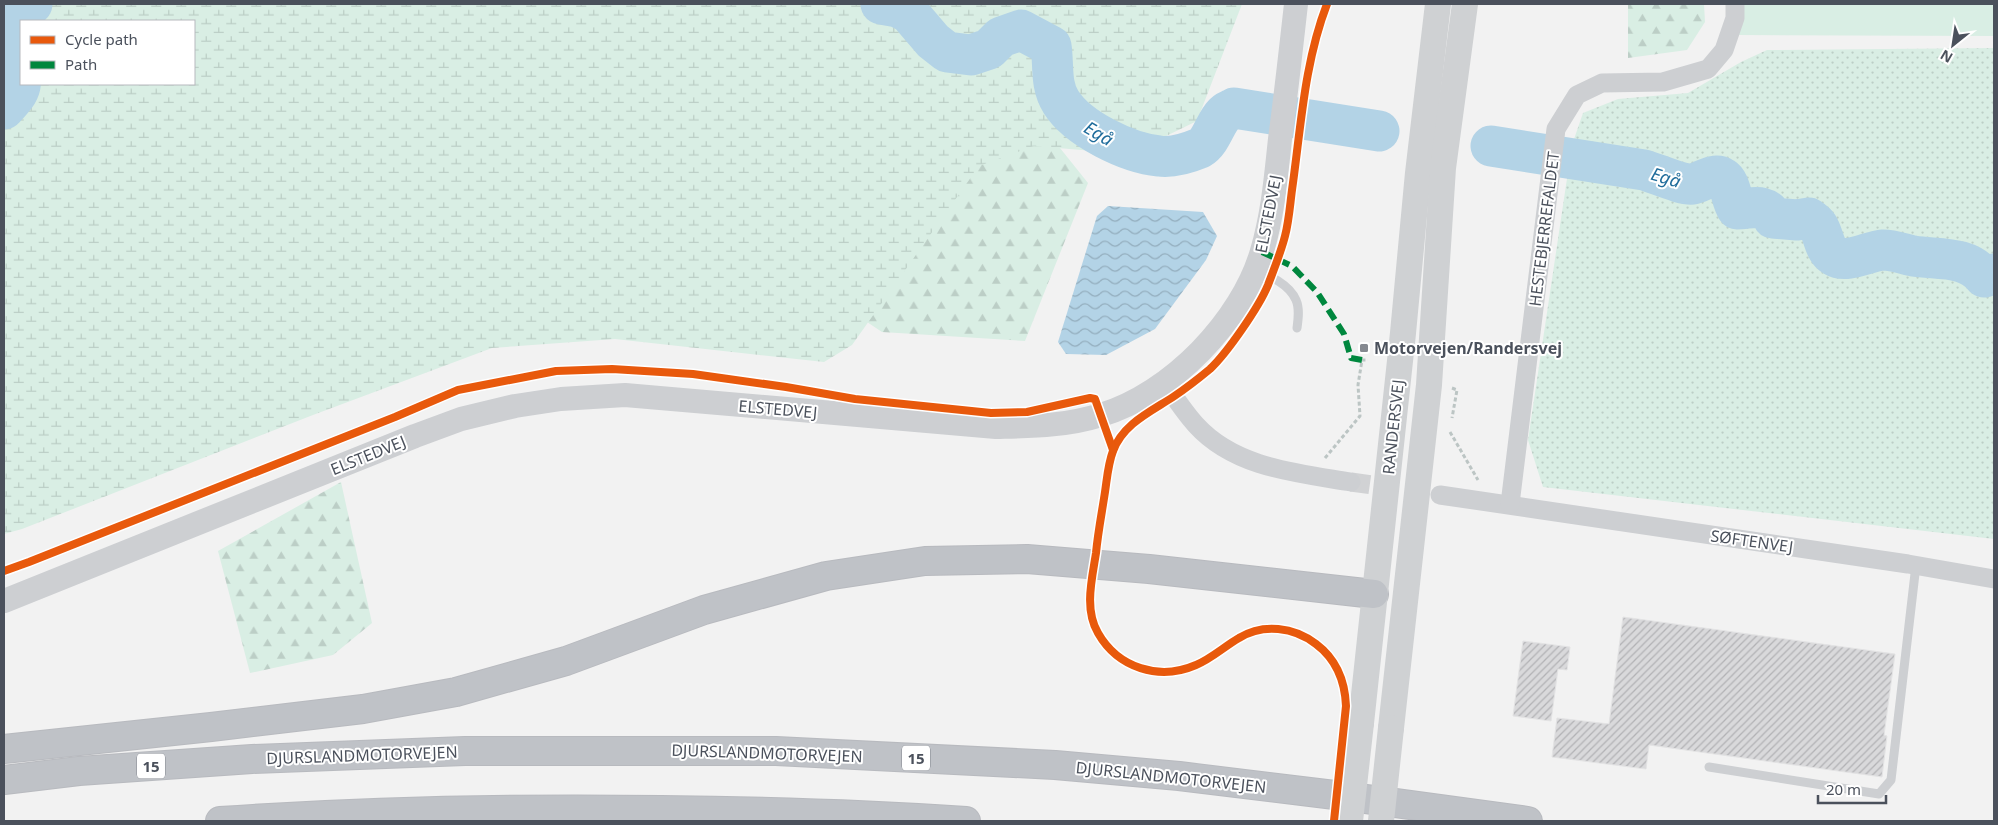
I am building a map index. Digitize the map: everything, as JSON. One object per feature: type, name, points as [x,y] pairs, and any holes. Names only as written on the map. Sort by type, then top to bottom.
[{"type":"highway","points":[[4,749],[363,709],[456,692],[566,661],[704,610],[732,602],[826,576],[925,561],[1027,559],[1149,569],[1374,594]]},
{"type":"highway","name":"DJURSLANDMOTORVEJEN","points":[[4,780],[78,771],[252,760],[465,750],[776,751],[1056,765],[1179,776],[1528,821]]},
{"type":"highway","points":[[220,821],[361,813],[572,809],[876,815],[966,821]]},
{"type":"highway","points":[[876,815],[921,821]]},
{"type":"main road","name":"RANDERSVEJ","points":[[1350,821],[1403,333],[1418,173],[1438,4]]},
{"type":"main road","name":"RANDERSVEJ","points":[[1381,821],[1429,385],[1443,168],[1465,4]]},
{"type":"main road","points":[[1374,594],[1405,598]]},
{"type":"street","name":"ELSTEDVEJ","points":[[4,601],[415,436],[461,419],[515,406],[561,399],[625,396],[996,427],[1052,426],[1101,415],[1133,402],[1164,382],[1191,361],[1214,337],[1230,315],[1255,270],[1262,252],[1274,197],[1296,4]]},
{"type":"street","name":"HESTEBJERREFALDET","points":[[1510,504],[1556,129],[1563,114],[1577,94],[1602,83],[1663,82],[1708,69],[1724,50],[1734,18],[1735,4]]},
{"type":"street","points":[[1164,382],[1196,426],[1216,443],[1248,460],[1278,470],[1351,482]]},
{"type":"street","points":[[1440,495],[1510,504]]},
{"type":"street","name":"SØFTENVEJ","points":[[1510,504],[1916,565],[1994,579]]},
{"type":"lane","points":[[1255,270],[1284,285],[1296,300],[1298,311],[1297,328]]},
{"type":"lane","points":[[1709,767],[1879,794],[1891,780],[1916,565]]},
{"type":"path","points":[[1310,475],[1360,416],[1358,385],[1362,360],[1368,360]]},
{"type":"path","points":[[1450,433],[1479,481],[1480,500]]},
{"type":"green space","points":[[19,4],[1242,4],[1197,121],[1129,154],[1034,146],[979,166],[852,345],[824,362],[615,339],[492,348],[313,415],[22,529],[4,534],[4,42]]},
{"type":"green space","points":[[1628,4],[1704,4],[1705,22],[1687,50],[1628,58]]},
{"type":"green space","points":[[1737,4],[1994,4],[1994,36],[1737,35]]},
{"type":"green space","points":[[1994,48],[1994,539],[1543,487],[1528,440],[1572,145],[1583,113],[1618,99],[1688,93],[1741,62],[1767,50]]},
{"type":"green space","points":[[1052,138],[1088,183],[1025,341],[882,332],[852,312],[994,148]]},
{"type":"green space","points":[[341,482],[372,623],[333,655],[250,673],[218,551]]},
{"type":"water","points":[[1108,206],[1203,212],[1217,236],[1206,260],[1155,329],[1106,355],[1066,354],[1058,342],[1097,216]]},
{"type":"building","points":[[1623,617],[1895,654],[1884,735],[1887,736],[1882,777],[1649,745],[1646,769],[1552,757],[1557,718],[1609,724]]},
{"type":"building","points":[[1523,641],[1570,647],[1567,670],[1558,669],[1551,721],[1513,716]]},
{"type":"waterway","name":"Egå","points":[[4,109],[16,95],[20,86],[15,38],[20,19],[32,4]]},
{"type":"waterway","name":"Egå","points":[[881,4],[898,7],[909,13],[933,41],[947,52],[971,55],[989,49],[1001,37],[1021,30],[1051,46],[1055,89],[1061,102],[1069,112],[1091,130],[1105,138],[1119,145],[1147,154],[1175,156],[1200,148],[1207,141],[1225,113],[1234,108],[1379,131]]},
{"type":"waterway","name":"Egå","points":[[1491,146],[1644,170],[1689,184],[1719,176],[1726,180],[1737,209],[1762,208],[1770,213],[1773,218],[1797,220],[1809,218],[1818,226],[1828,250],[1839,258],[1852,258],[1887,250],[1913,256],[1961,262],[1977,270],[1984,277],[1994,274]]},
{"type":"tunnel","points":[[1351,482],[1429,493]]},
{"type":"marked path","points":[[1262,252],[1292,266],[1317,292],[1344,334],[1351,358],[1362,360]]},
{"type":"cycle path","points":[[1327,4],[1319,27],[1308,73],[1286,230],[1268,285],[1258,305],[1242,329],[1210,369],[1178,394],[1138,420],[1123,433],[1111,456],[1091,583],[1090,604],[1094,624],[1106,645],[1128,663],[1154,671],[1168,672],[1196,665],[1248,633],[1258,630],[1278,629],[1298,634],[1323,650],[1338,671],[1344,688],[1346,706],[1334,821]]},
{"type":"cycle path","points":[[4,571],[395,417],[458,390],[556,371],[612,369],[693,374],[855,399],[991,413],[1027,412],[1090,398],[1095,399],[1113,450]]},
{"type":"place","name":"Motorvejen/Randersvej","points":[[1364,348]]}]
